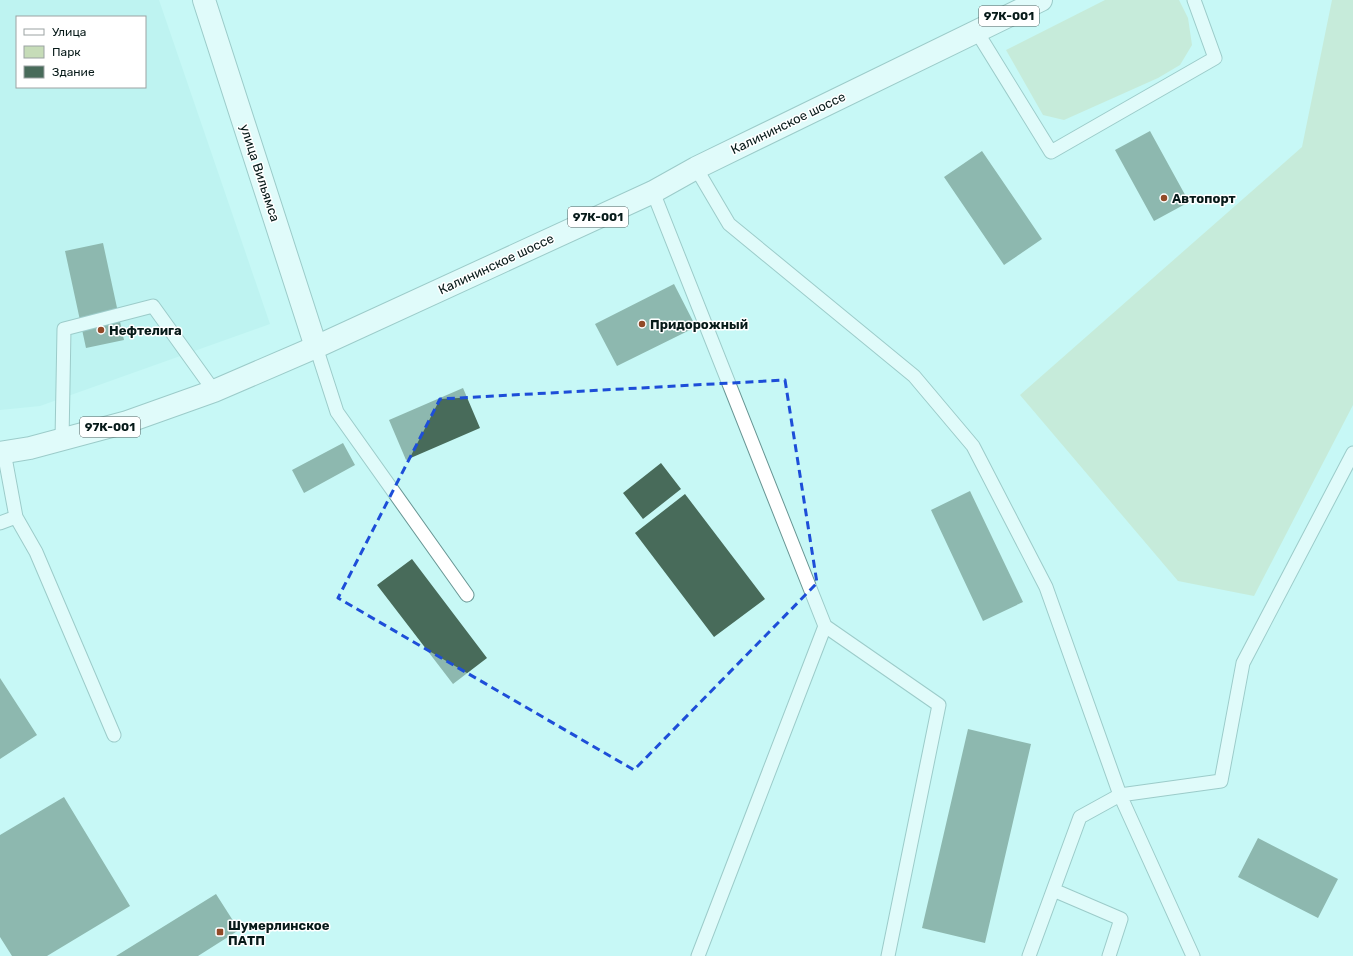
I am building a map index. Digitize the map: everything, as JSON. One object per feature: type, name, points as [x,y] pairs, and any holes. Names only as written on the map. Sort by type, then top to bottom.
[{"type":"main road","name":"улица Вильямса","points":[[204,0],[316,347]]},
{"type":"main road","name":"Калининское шоссе","points":[[2,453],[30,448],[127,422],[214,392],[316,347],[653,192],[696,168],[1041,0]]},
{"type":"lane","points":[[978,32],[1050,152],[1215,58],[1194,0]]},
{"type":"lane","points":[[696,168],[729,224],[914,376],[973,446],[1046,587],[1120,795],[1193,956]]},
{"type":"lane","points":[[653,192],[825,626],[939,705],[888,956]]},
{"type":"lane","points":[[62,440],[64,329],[153,306],[214,392]]},
{"type":"lane","points":[[316,347],[336,412],[467,595]]},
{"type":"lane","points":[[2,453],[16,517],[36,552],[114,735]]},
{"type":"lane","points":[[1029,956],[1080,817],[1120,795],[1221,781],[1243,663],[1353,453]]},
{"type":"lane","points":[[0,523],[16,517]]},
{"type":"lane","points":[[698,956],[825,626]]},
{"type":"lane","points":[[1058,892],[1121,920],[1110,956]]},
{"type":"highlighted area","points":[[785,380],[817,583],[634,770],[338,598],[440,399]]},
{"type":"shaded area","points":[[0,0],[159,0],[270,324],[40,406],[0,410]]},
{"type":"green space","points":[[1105,0],[1179,0],[1188,18],[1192,45],[1180,65],[1158,78],[1064,120],[1043,115],[1006,50]]},
{"type":"green space","points":[[1332,0],[1353,0],[1353,405],[1254,596],[1178,581],[1020,395],[1302,147]]},
{"type":"building","points":[[1150,131],[1189,202],[1154,221],[1115,150]]},
{"type":"building","points":[[982,151],[1042,239],[1004,265],[944,177]]},
{"type":"building","points":[[103,243],[124,340],[86,348],[65,251]]},
{"type":"building","points":[[674,284],[696,327],[617,366],[595,324]]},
{"type":"building","points":[[463,388],[480,428],[406,460],[389,420]]},
{"type":"building","points":[[343,443],[355,465],[304,493],[292,470]]},
{"type":"building","points":[[661,463],[681,489],[643,519],[623,493]]},
{"type":"building","points":[[970,491],[1023,602],[983,621],[931,510]]},
{"type":"building","points":[[685,494],[765,599],[714,637],[635,533]]},
{"type":"building","points":[[412,559],[487,658],[453,684],[377,585]]},
{"type":"building","points":[[0,678],[37,735],[0,759]]},
{"type":"building","points":[[968,729],[1031,744],[985,943],[922,928]]},
{"type":"building","points":[[64,797],[130,906],[47,956],[12,956],[0,937],[0,835]]},
{"type":"building","points":[[1258,838],[1338,879],[1318,918],[1238,877]]},
{"type":"building","points":[[216,894],[239,930],[198,956],[116,956]]},
{"type":"place","name":"Автопорт","points":[[1164,198]]},
{"type":"place","name":"Придорожный","points":[[642,324]]},
{"type":"place","name":"Нефтелига","points":[[101,330]]},
{"type":"place","name":"Шумерлинское ПАТП","points":[[220,932]]}]
